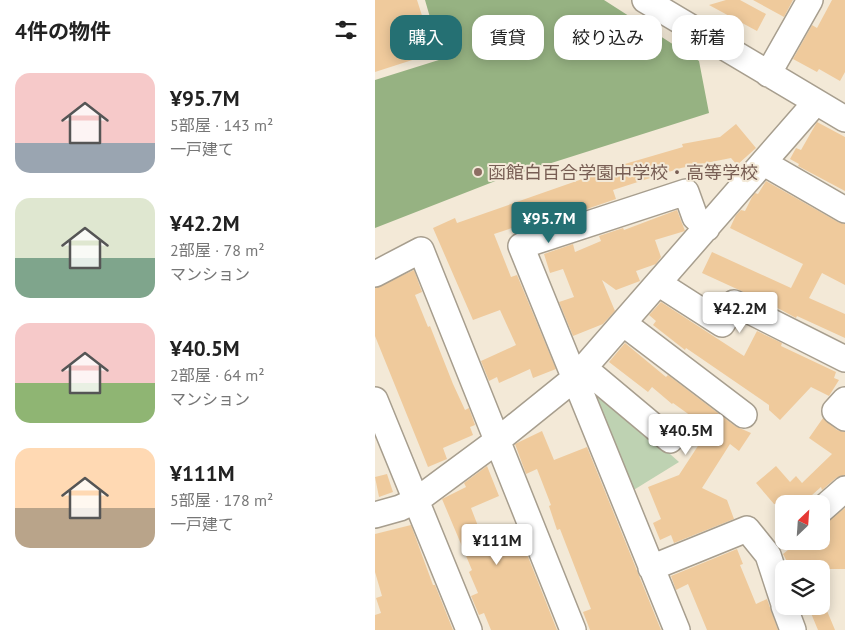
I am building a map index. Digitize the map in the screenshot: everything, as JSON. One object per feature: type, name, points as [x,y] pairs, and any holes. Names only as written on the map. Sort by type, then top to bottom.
[{"type":"street","points":[[645,0],[845,119]]},
{"type":"street","points":[[768,74],[810,0]]},
{"type":"street","points":[[375,515],[400,508],[417,500],[498,440],[580,373],[816,102]]},
{"type":"street","points":[[764,163],[845,210]]},
{"type":"street","points":[[677,630],[651,568],[580,373],[521,246],[686,192],[695,217],[707,228]]},
{"type":"street","points":[[375,274],[421,250],[573,630]]},
{"type":"street","points":[[659,283],[723,324],[733,303],[845,359]]},
{"type":"street","points":[[623,323],[744,415]]},
{"type":"street","points":[[580,373],[670,440]]},
{"type":"street","points":[[375,400],[469,630]]},
{"type":"street","points":[[845,400],[835,411],[845,418]]},
{"type":"street","points":[[830,502],[845,489]]},
{"type":"street","points":[[651,568],[747,529],[775,547]]},
{"type":"street","points":[[788,615],[793,630]]},
{"type":"green space","name":"函館白百合学園中学校・高等学校","points":[[425,0],[604,0],[627,15],[554,15],[554,60],[662,60],[662,37],[672,44],[672,60],[699,61],[709,113],[498,180],[375,228],[375,80],[439,60],[462,60],[462,15],[429,15]]},
{"type":"green space","points":[[588,381],[679,462],[632,491]]},
{"type":"building","points":[[375,0],[417,0],[422,15],[390,15],[390,60],[412,60],[375,72]]},
{"type":"building","points":[[726,0],[740,0],[766,14],[757,31],[744,24],[744,15],[727,15],[709,5]]},
{"type":"building","points":[[753,0],[793,0],[784,17]]},
{"type":"building","points":[[832,0],[845,0],[845,72],[840,81],[819,69],[817,72],[793,59],[812,25],[817,28]]},
{"type":"building","points":[[817,122],[845,137],[845,191],[798,166],[799,164],[790,159],[796,148],[801,150]]},
{"type":"building","points":[[736,124],[756,148],[737,165],[731,158],[681,168],[613,190],[616,199],[540,225],[539,222],[525,227],[524,224],[494,234],[511,277],[517,275],[556,369],[533,378],[530,369],[499,383],[497,377],[489,381],[481,361],[516,345],[500,310],[473,320],[433,228],[455,218],[457,223],[588,177],[587,175],[683,147],[682,144],[720,137]]},
{"type":"building","points":[[766,181],[838,222],[845,224],[845,285],[822,273],[809,298],[845,314],[845,338],[797,316],[796,318],[750,293],[750,295],[702,273],[712,252],[791,288],[803,264],[730,228],[736,215],[741,210],[745,211],[752,197],[755,193],[758,194]]},
{"type":"building","points":[[677,210],[685,231],[655,240],[661,257],[656,264],[636,271],[640,281],[616,290],[602,280],[615,311],[603,324],[573,336],[559,302],[574,297],[563,269],[550,273],[544,254],[573,244],[575,252],[601,241],[599,236],[623,228],[624,230]]},
{"type":"building","points":[[414,270],[422,292],[415,295],[465,410],[469,408],[475,425],[470,427],[473,435],[443,448],[447,459],[428,467],[375,336],[375,288]]},
{"type":"building","points":[[661,302],[744,356],[757,331],[782,343],[781,346],[836,372],[834,378],[839,380],[829,396],[811,387],[780,420],[769,410],[769,405],[686,348],[685,350],[653,325],[656,321],[649,315]]},
{"type":"building","points":[[625,343],[666,377],[668,375],[735,426],[751,433],[739,451],[730,444],[702,488],[727,500],[734,519],[674,543],[671,535],[660,540],[653,523],[661,519],[648,487],[679,475],[709,429],[672,404],[652,387],[648,392],[609,362]]},
{"type":"building","points":[[823,418],[837,430],[845,432],[845,475],[836,478],[822,490],[821,487],[812,495],[775,495],[774,504],[756,483],[776,466],[790,482],[796,476],[802,483],[832,454],[809,438]]},
{"type":"building","points":[[542,431],[554,460],[587,447],[661,630],[590,630],[583,612],[591,609],[560,529],[557,530],[549,506],[551,505],[537,469],[526,474],[515,444]]},
{"type":"building","points":[[487,466],[499,496],[471,508],[488,552],[521,539],[557,630],[491,630],[484,613],[479,615],[471,596],[478,593],[469,572],[472,570],[442,499],[466,487],[464,483]]},
{"type":"building","points":[[387,474],[393,492],[379,497],[375,477]]},
{"type":"building","points":[[845,508],[845,569],[830,569],[830,560],[786,560],[783,554],[788,550],[830,550],[830,519]]},
{"type":"building","points":[[411,525],[433,585],[435,585],[453,630],[375,630],[375,615],[381,613],[376,598],[382,596],[375,572],[375,534]]},
{"type":"building","points":[[737,549],[743,564],[740,565],[756,604],[767,599],[778,630],[707,630],[688,584],[676,590],[671,576]]},
{"type":"building","points":[[812,615],[829,615],[835,630],[818,630]]},
{"type":"place","name":"函館白百合学園中学校・高等学校","points":[[478,172]]}]
